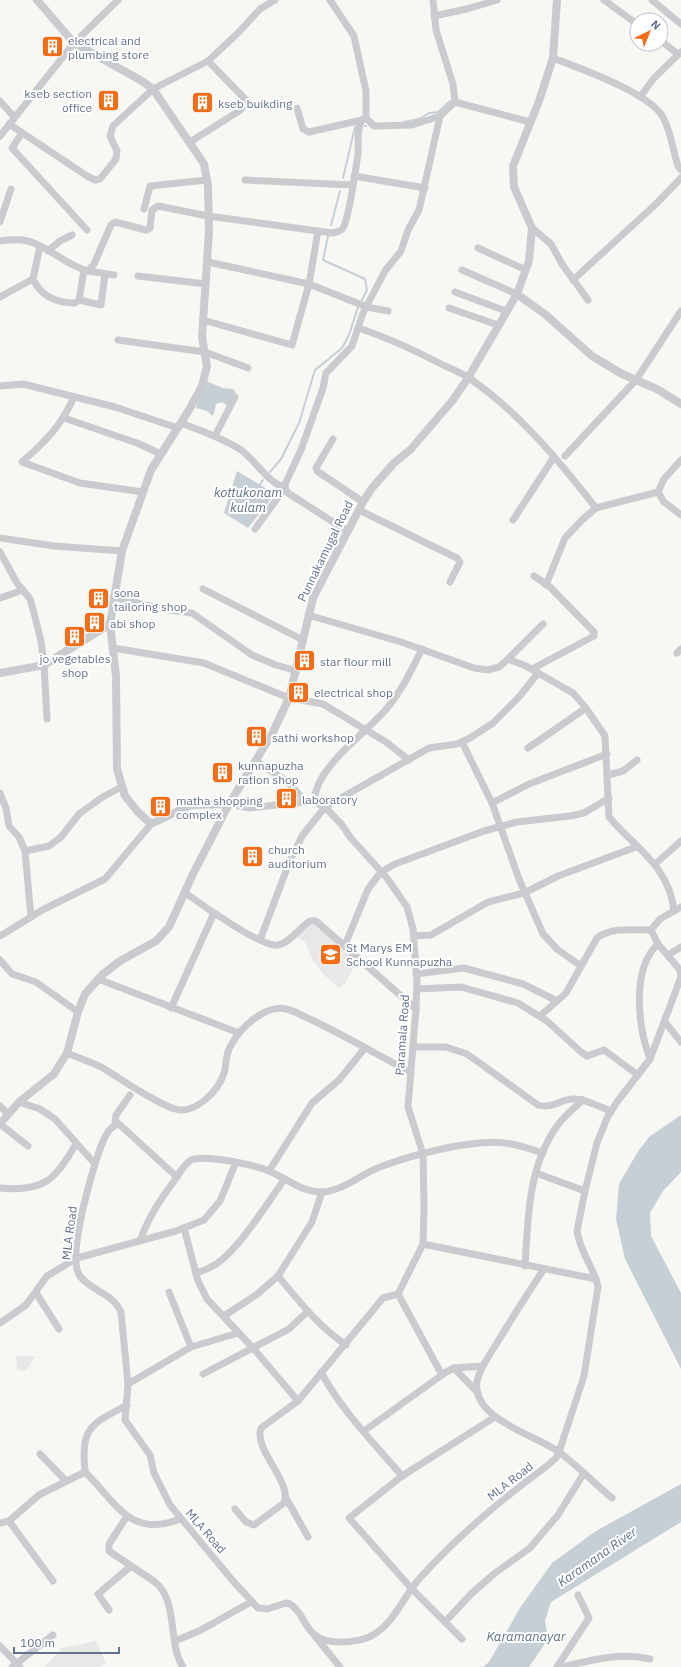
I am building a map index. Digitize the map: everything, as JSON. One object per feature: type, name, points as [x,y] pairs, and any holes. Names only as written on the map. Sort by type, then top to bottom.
[{"type":"street","points":[[37,0],[74,43],[142,81],[153,90],[204,164],[207,180],[210,232],[202,320],[202,337],[207,366],[202,386],[151,470],[137,513],[122,550],[113,597],[110,624],[116,676],[117,769],[121,787],[125,796],[151,824]]},
{"type":"street","points":[[0,136],[74,43],[118,0]]},
{"type":"street","points":[[9,124],[87,176],[95,180],[100,179],[116,159],[117,151],[110,136],[113,126],[153,90],[208,61],[238,33],[260,9],[275,0]]},
{"type":"street","points":[[40,246],[33,279],[38,289],[54,300],[75,304],[78,300],[86,270],[94,264],[108,230],[115,222],[146,230],[150,228],[152,210],[158,206],[208,216],[332,233],[339,232],[343,228],[354,176],[358,153],[359,124],[364,119],[366,91],[354,36],[330,0]]},
{"type":"street","points":[[433,0],[436,30],[453,84],[455,102]]},
{"type":"street","points":[[434,16],[467,9],[497,0]]},
{"type":"street","points":[[557,0],[553,58],[545,85],[513,166],[514,187],[532,228],[551,244],[573,280],[588,300]]},
{"type":"street","points":[[604,0],[629,18]]},
{"type":"street","points":[[652,0],[681,24]]},
{"type":"street","points":[[640,98],[654,78],[680,53],[669,46]]},
{"type":"street","points":[[553,58],[598,76],[640,98],[656,109],[664,118],[678,166],[681,170]]},
{"type":"street","points":[[190,142],[239,111],[248,102],[208,61]]},
{"type":"street","points":[[0,101],[14,117]]},
{"type":"street","points":[[297,108],[303,129],[309,132],[364,119],[374,126],[412,125],[440,116],[455,102]]},
{"type":"street","points":[[455,102],[530,122]]},
{"type":"street","points":[[255,529],[285,488],[286,482],[301,450],[323,388],[326,374],[352,346],[367,307],[385,271],[401,252],[408,230],[419,210],[440,116]]},
{"type":"street","points":[[22,133],[12,148],[87,230]]},
{"type":"street","points":[[354,176],[425,188]]},
{"type":"street","points":[[573,280],[652,209],[681,178]]},
{"type":"street","points":[[144,208],[150,186],[207,180]]},
{"type":"street","points":[[246,180],[352,185]]},
{"type":"street","points":[[0,222],[11,189]]},
{"type":"street","name":"Punnakamugal Road","points":[[0,1124],[20,1102],[54,1074],[67,1053],[78,1012],[85,994],[98,979],[120,961],[156,941],[169,927],[184,892],[229,804],[256,761],[289,698],[297,670],[308,614],[313,598],[362,502],[388,470],[420,440],[468,378],[517,294],[529,261],[532,228]]},
{"type":"street","points":[[202,320],[292,345],[309,284],[318,231]]},
{"type":"street","points":[[48,251],[60,241],[72,235]]},
{"type":"street","points":[[0,241],[22,240],[40,246],[86,270],[114,275]]},
{"type":"street","points":[[478,248],[526,270]]},
{"type":"street","points":[[208,262],[309,284],[367,307],[388,311]]},
{"type":"street","points":[[462,270],[517,294],[546,315],[592,356],[622,374],[657,389],[681,404]]},
{"type":"street","points":[[78,300],[101,305],[105,274]]},
{"type":"street","points":[[138,276],[206,284]]},
{"type":"street","points":[[0,297],[33,279]]},
{"type":"street","points":[[455,292],[506,311]]},
{"type":"street","points":[[449,308],[498,325]]},
{"type":"street","points":[[565,456],[636,380],[679,320],[681,311]]},
{"type":"street","points":[[358,328],[389,338],[468,378],[504,406],[554,457],[596,508]]},
{"type":"street","points":[[118,340],[205,352],[248,368]]},
{"type":"street","points":[[0,386],[23,384],[115,407],[215,436],[241,451],[274,482],[285,488],[288,493],[348,531]]},
{"type":"street","points":[[74,397],[64,418],[46,441],[22,462],[80,483],[143,492]]},
{"type":"street","points":[[215,436],[235,397]]},
{"type":"street","points":[[64,418],[138,443],[161,454]]},
{"type":"street","points":[[333,439],[316,468],[317,471],[362,502]]},
{"type":"street","points":[[513,520],[554,457]]},
{"type":"street","points":[[658,492],[664,479],[681,460]]},
{"type":"street","points":[[546,585],[565,538],[596,508],[658,492]]},
{"type":"street","points":[[658,492],[664,502],[681,515]]},
{"type":"street","points":[[359,510],[457,558],[460,562],[450,582]]},
{"type":"street","points":[[0,538],[54,546],[122,550]]},
{"type":"street","points":[[0,552],[30,599],[34,613],[41,641],[44,665],[47,719]]},
{"type":"street","points":[[260,940],[292,856],[302,836],[325,807],[429,748],[462,742],[470,738],[493,723],[518,697],[535,671],[594,636],[594,632],[546,585],[534,576]]},
{"type":"street","points":[[203,589],[303,640]]},
{"type":"street","points":[[0,598],[23,590]]},
{"type":"street","points":[[113,597],[162,609],[192,614],[252,655],[276,665],[297,670]]},
{"type":"street","points":[[308,614],[422,649],[474,668],[488,670],[499,667],[543,624]]},
{"type":"street","points":[[0,673],[44,665],[110,624]]},
{"type":"street","points":[[113,648],[204,663],[289,698],[323,704],[386,742],[409,760]]},
{"type":"street","points":[[309,802],[328,769],[343,752],[367,730],[401,689],[422,649]]},
{"type":"street","points":[[508,659],[535,671],[573,693],[586,708],[605,736],[609,817],[636,847],[655,864],[670,890],[678,908],[660,919],[651,930]]},
{"type":"street","points":[[528,748],[586,708]]},
{"type":"street","points":[[462,742],[492,803],[524,892],[543,934],[550,943],[581,966]]},
{"type":"street","points":[[492,803],[529,784],[607,754]]},
{"type":"street","points":[[608,775],[623,770],[637,760]]},
{"type":"street","points":[[256,761],[289,783],[309,802]]},
{"type":"street","points":[[25,851],[48,846],[61,837],[79,814],[101,798],[121,787]]},
{"type":"street","points":[[0,793],[3,809],[9,826],[19,837],[25,851],[31,917]]},
{"type":"street","points":[[345,945],[368,889],[381,872],[395,864],[438,849],[468,835],[500,826],[517,822],[584,813],[609,798]]},
{"type":"street","points":[[0,936],[31,917],[105,878],[151,824],[191,805],[229,804],[250,808],[309,802]]},
{"type":"street","name":"Paramala Road","points":[[309,802],[325,807],[381,872],[407,907],[414,936],[417,989],[408,1107],[422,1154],[423,1244],[398,1294]]},
{"type":"street","points":[[655,864],[681,841]]},
{"type":"street","points":[[414,936],[431,935],[477,907],[524,892],[558,876],[636,847]]},
{"type":"street","points":[[184,892],[214,913],[273,946],[280,945],[301,926],[310,921],[316,921],[416,1009]]},
{"type":"street","points":[[171,1008],[214,913]]},
{"type":"street","points":[[540,1016],[566,993],[594,942],[602,934],[621,930],[651,930]]},
{"type":"street","points":[[596,1279],[578,1243],[577,1232],[597,1143],[611,1112],[650,1059],[681,977],[668,955],[658,944],[651,930]]},
{"type":"street","points":[[650,1059],[643,1040],[640,1000],[647,956],[658,944]]},
{"type":"street","points":[[668,955],[681,947]]},
{"type":"street","points":[[0,960],[12,974],[36,982],[78,1012]]},
{"type":"street","points":[[416,974],[464,968],[523,984],[557,1001]]},
{"type":"street","points":[[98,979],[239,1033]]},
{"type":"street","points":[[417,989],[461,987],[518,1003],[540,1016],[587,1056],[604,1050],[638,1075]]},
{"type":"street","points":[[67,1053],[101,1068],[130,1086],[179,1110],[190,1108],[202,1102],[216,1087],[224,1072],[225,1057],[239,1033],[257,1017],[270,1010],[285,1008],[410,1072]]},
{"type":"street","points":[[665,1022],[681,1042]]},
{"type":"street","points":[[413,1047],[446,1047],[467,1054],[538,1104],[545,1107],[552,1106],[566,1100],[583,1100],[611,1112]]},
{"type":"street","points":[[269,1171],[312,1103],[339,1080],[365,1048]]},
{"type":"street","name":"MLA Road","points":[[130,1095],[116,1115],[115,1124],[102,1142],[95,1164],[83,1206],[79,1229],[76,1268],[79,1276],[118,1304],[121,1312],[124,1363],[128,1384],[125,1420],[150,1455],[154,1473],[170,1505],[180,1519],[251,1602]]},
{"type":"street","points":[[525,1266],[528,1214],[536,1173],[543,1153],[556,1128],[583,1100]]},
{"type":"street","points":[[20,1102],[40,1109],[55,1119],[95,1164]]},
{"type":"street","points":[[0,1106],[8,1114]]},
{"type":"street","points":[[0,1124],[28,1146]]},
{"type":"street","points":[[115,1124],[118,1124],[176,1177]]},
{"type":"street","points":[[140,1241],[146,1224],[158,1202],[176,1177],[190,1161],[194,1159],[236,1162],[269,1171],[284,1180],[322,1192],[338,1188],[380,1167],[422,1154],[489,1143],[505,1143],[543,1153]]},
{"type":"street","points":[[0,1188],[25,1188],[50,1180],[61,1170],[76,1144]]},
{"type":"street","points":[[0,1323],[26,1305],[47,1276],[76,1258],[184,1228],[204,1220],[220,1200],[236,1162]]},
{"type":"street","points":[[536,1173],[585,1191]]},
{"type":"street","points":[[196,1272],[211,1268],[223,1259],[237,1245],[284,1180]]},
{"type":"street","points":[[224,1316],[256,1295],[278,1276],[312,1222],[322,1192]]},
{"type":"street","points":[[184,1228],[196,1272],[207,1299],[253,1348],[298,1401]]},
{"type":"street","points":[[423,1244],[525,1266],[596,1279]]},
{"type":"street","points":[[478,1393],[478,1381],[483,1366],[544,1269]]},
{"type":"street","points":[[278,1276],[329,1333],[346,1345]]},
{"type":"street","name":"MLA Road","points":[[314,1636],[336,1642],[361,1640],[372,1636],[395,1614],[412,1589],[442,1554],[477,1521],[556,1458],[584,1376],[598,1287],[596,1279]]},
{"type":"street","points":[[170,1292],[191,1347]]},
{"type":"street","points":[[36,1293],[59,1329]]},
{"type":"street","points":[[308,1537],[286,1498],[261,1441],[260,1431],[264,1425],[298,1401],[321,1372],[346,1345],[383,1298],[398,1294],[442,1375]]},
{"type":"street","points":[[203,1374],[289,1329],[308,1311]]},
{"type":"street","points":[[128,1384],[191,1347],[238,1333]]},
{"type":"street","points":[[364,1431],[454,1368],[483,1366]]},
{"type":"street","points":[[454,1368],[478,1393],[485,1407],[495,1417],[559,1452],[612,1498]]},
{"type":"street","points":[[321,1372],[327,1384],[402,1476]]},
{"type":"street","points":[[127,1405],[91,1426],[83,1448],[85,1472],[99,1485],[117,1508],[127,1516],[143,1524],[153,1526],[161,1525],[180,1519]]},
{"type":"street","points":[[462,1639],[412,1589],[349,1518],[402,1476],[495,1417]]},
{"type":"street","points":[[40,1454],[66,1481]]},
{"type":"street","points":[[0,1523],[9,1521],[39,1495],[85,1472]]},
{"type":"street","points":[[445,1622],[471,1594],[495,1573],[530,1548],[558,1514],[584,1473]]},
{"type":"street","points":[[235,1509],[248,1524],[257,1525],[278,1509],[286,1498]]},
{"type":"street","points":[[127,1516],[109,1544],[109,1551],[130,1567],[155,1582],[161,1588],[168,1603],[178,1655],[183,1667]]},
{"type":"street","points":[[9,1521],[52,1582]]},
{"type":"street","points":[[109,1610],[98,1594],[130,1567]]},
{"type":"street","points":[[557,1667],[589,1618],[578,1595]]},
{"type":"street","points":[[175,1640],[201,1630],[251,1602],[262,1609],[290,1604],[296,1609],[306,1627],[340,1667]]},
{"type":"street","points":[[0,1646],[16,1665],[53,1636]]},
{"type":"street","points":[[562,1667],[593,1660],[636,1656],[650,1659]]},
{"type":"shaded area","name":"St Marys EM School Kunnapuzha","points":[[315,923],[358,960],[345,983],[339,988],[322,973],[312,959],[305,942],[297,937],[303,928]]},
{"type":"shaded area","points":[[16,1356],[35,1356],[26,1371],[17,1370]]},
{"type":"shaded area","points":[[96,1641],[106,1663],[98,1667],[45,1667],[62,1648]]},
{"type":"water","points":[[206,381],[223,388],[233,389],[236,393],[233,394],[228,406],[222,402],[216,404],[214,414],[212,416],[207,411],[196,408],[202,387],[206,388]]},
{"type":"water","name":"kottukonam kulam","points":[[237,471],[275,494],[248,528],[224,513]]},
{"type":"water","points":[[681,1115],[681,1172],[663,1191],[650,1213],[651,1236],[681,1293],[681,1369],[625,1259],[616,1219],[619,1184],[637,1153],[649,1137]]},
{"type":"water","name":"Karamanayar","points":[[681,1484],[681,1522],[551,1602],[545,1621],[548,1639],[529,1667],[483,1667],[489,1662],[520,1608],[552,1563],[596,1531]]},
{"type":"waterway","points":[[404,122],[419,119],[429,113],[438,112],[450,101]]},
{"type":"waterway","points":[[343,178],[355,127]]},
{"type":"waterway","points":[[331,225],[340,191]]},
{"type":"waterway","points":[[270,472],[281,459],[299,423],[315,370],[342,348],[349,335],[357,310],[367,290],[365,279],[323,260],[328,236]]},
{"type":"waterway","points":[[259,486],[263,480]]},
{"type":"place","name":"electrical and plumbing store","points":[[53,47]]},
{"type":"place","name":"kseb section office","points":[[108,100]]},
{"type":"place","name":"kseb buikding","points":[[202,103]]},
{"type":"place","name":"sona tailoring shop","points":[[99,599]]},
{"type":"place","name":"abi shop","points":[[95,623]]},
{"type":"place","name":"jo vegetables shop","points":[[75,637]]},
{"type":"place","name":"star flour mill","points":[[305,661]]},
{"type":"place","name":"electrical shop","points":[[299,692]]},
{"type":"place","name":"sathi workshop","points":[[257,737]]},
{"type":"place","name":"kunnapuzha ration shop","points":[[222,772]]},
{"type":"place","name":"laboratory","points":[[287,799]]},
{"type":"place","name":"matha shopping complex","points":[[160,807]]},
{"type":"place","name":"church auditorium","points":[[253,856]]},
{"type":"place","name":"St Marys EM School Kunnapuzha","points":[[331,954]]},
{"type":"water label","name":"Karamana River","points":[[597,1557]]}]
